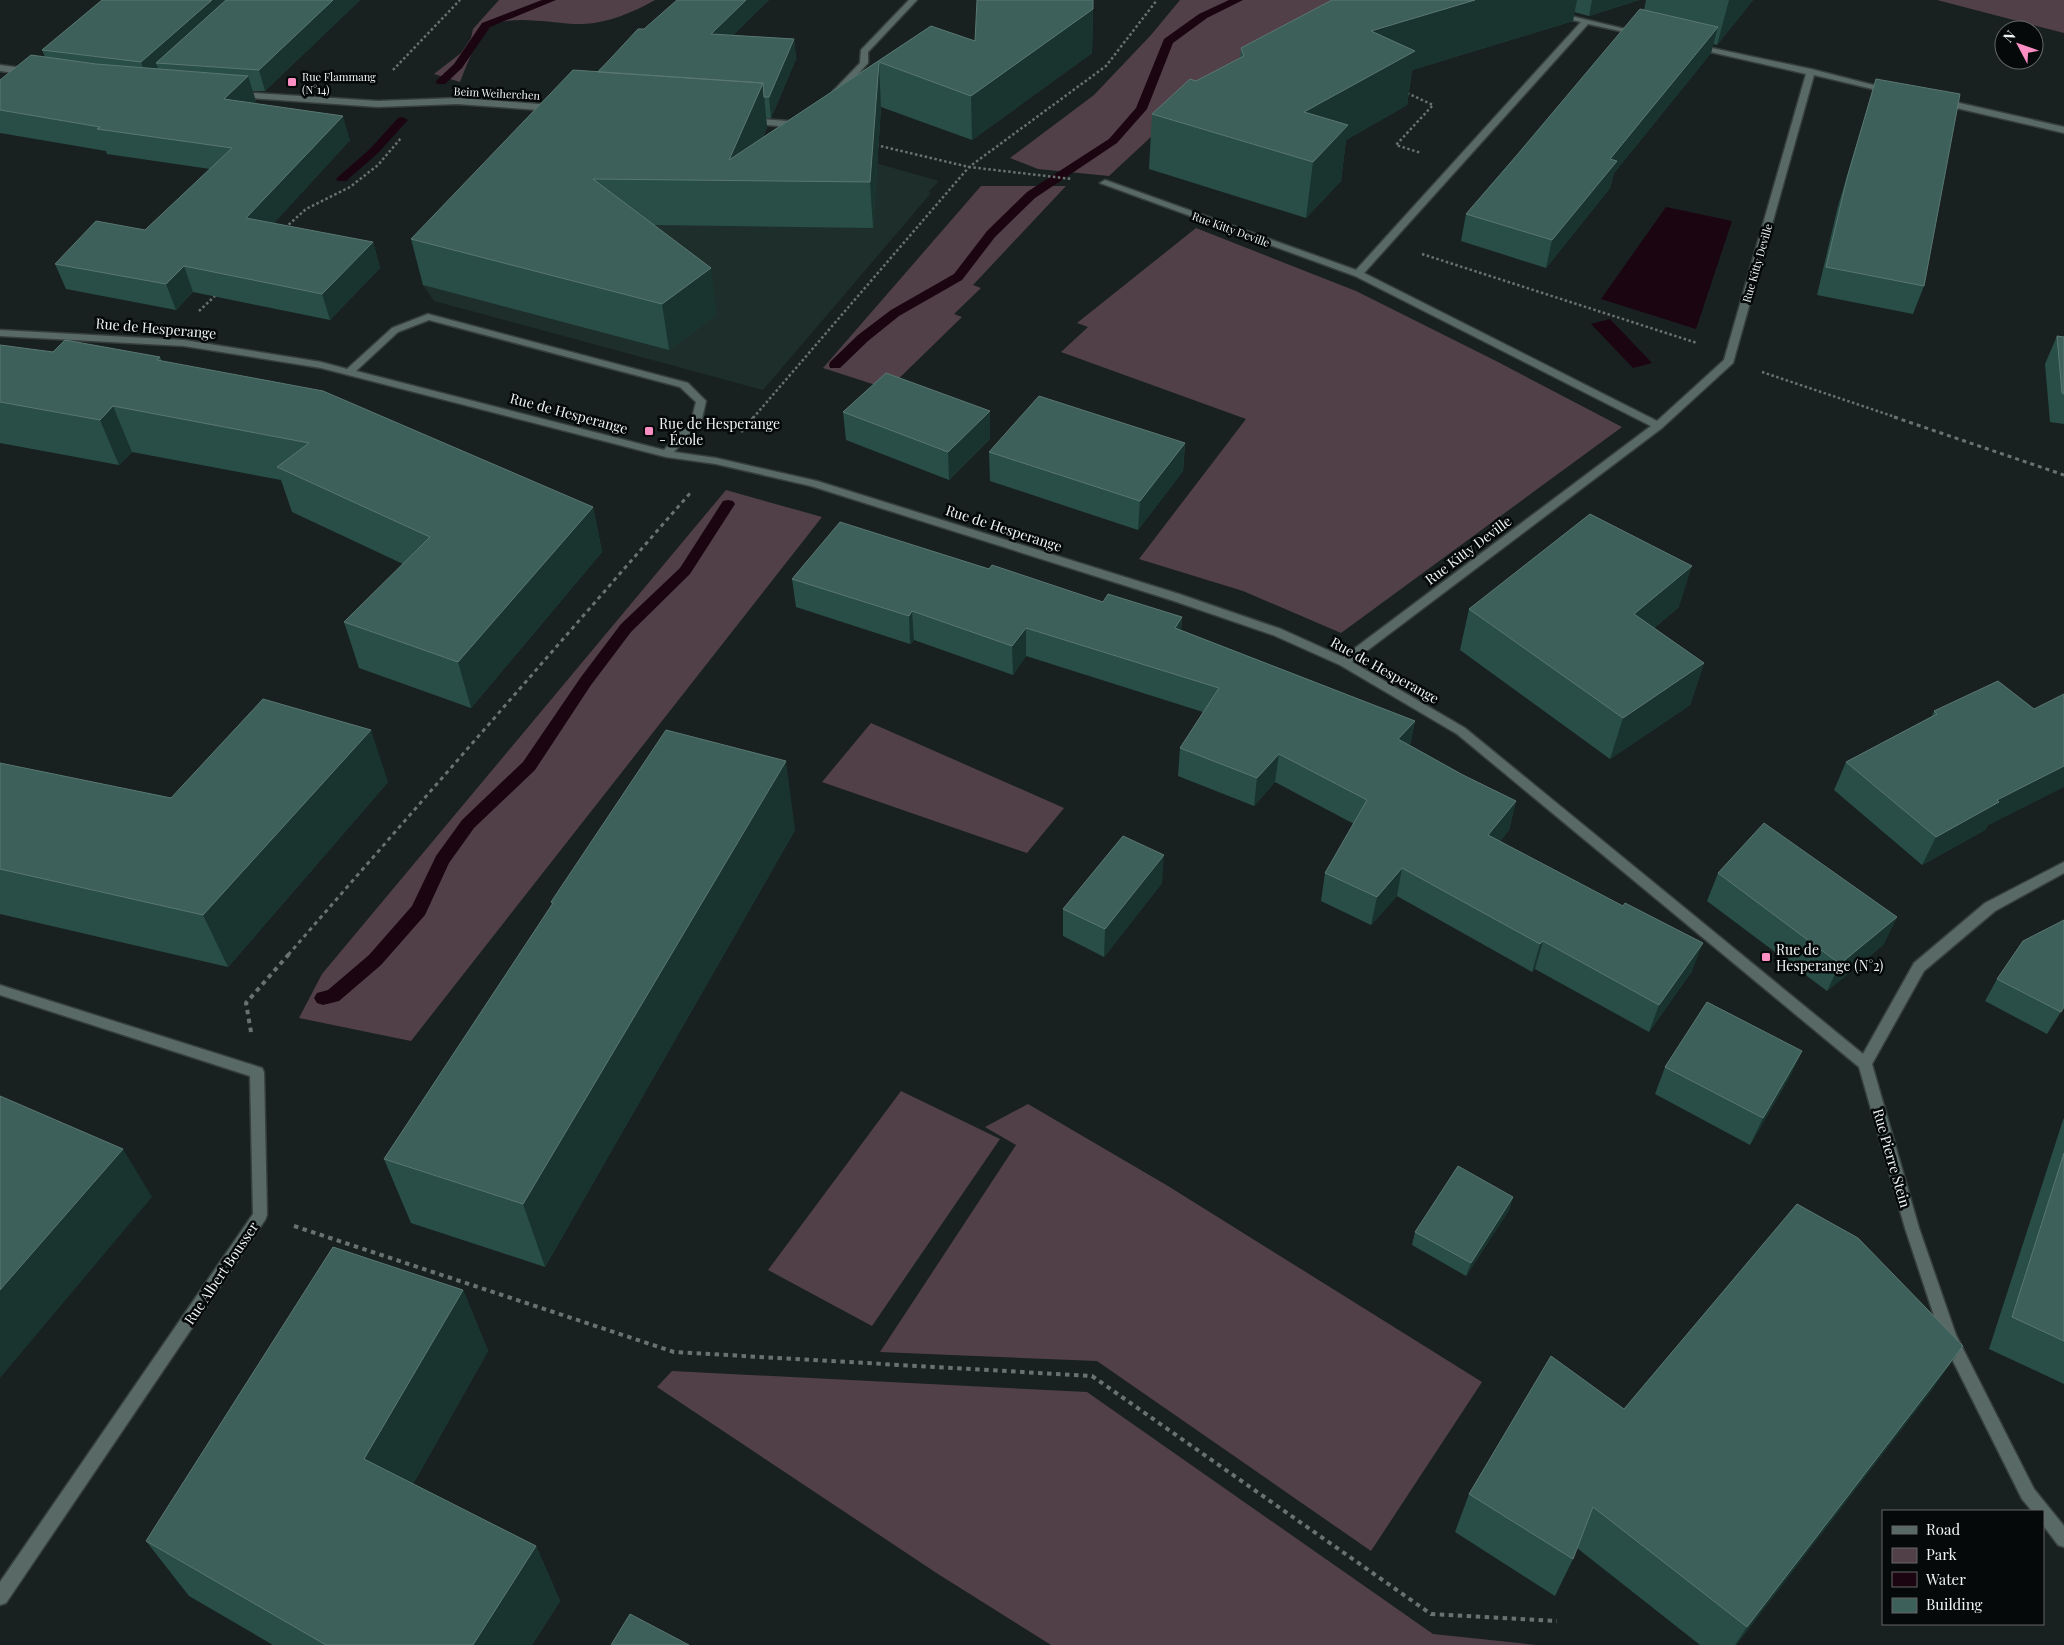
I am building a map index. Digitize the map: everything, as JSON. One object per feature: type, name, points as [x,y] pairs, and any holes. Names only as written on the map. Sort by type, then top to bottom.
[{"type":"street","points":[[832,97],[864,63],[864,52],[913,0]]},
{"type":"street","points":[[1548,12],[1651,36]]},
{"type":"street","points":[[1358,274],[1586,21]]},
{"type":"street","points":[[1689,44],[1899,92]]},
{"type":"street","points":[[0,68],[38,74]]},
{"type":"street","name":"Rue Kitty Deville","points":[[1344,662],[1658,426],[1729,361],[1811,72]]},
{"type":"street","name":"Beim Weiherchen","points":[[231,94],[378,104],[457,101],[567,109]]},
{"type":"street","points":[[1928,99],[2064,130]]},
{"type":"street","points":[[739,120],[806,125],[810,120]]},
{"type":"street","name":"Rue Kitty Deville","points":[[1105,183],[1358,274],[1658,426]]},
{"type":"street","points":[[349,372],[395,330],[428,317],[684,384],[702,401],[697,419],[666,454]]},
{"type":"street","name":"Rue de Hesperange","points":[[0,333],[184,343],[322,365],[666,454],[716,461],[822,486],[1185,600],[1277,632],[1344,662],[1461,731],[1865,1064]]},
{"type":"street","points":[[1865,1064],[1919,967],[1990,906],[2064,867]]},
{"type":"street","points":[[0,990],[257,1072]]},
{"type":"street","name":"Rue Pierre Stein","points":[[1865,1064],[1912,1228],[1949,1337],[2028,1494],[2040,1510]]},
{"type":"street","name":"Rue Albert Bousser","points":[[0,1597],[260,1215],[257,1072]]},
{"type":"street","name":"Rue Pierre Stein","points":[[2044,1514],[2064,1538]]},
{"type":"path","points":[[392,71],[460,0]]},
{"type":"path","points":[[737,436],[968,167],[1106,66],[1157,0]]},
{"type":"path","points":[[1400,90],[1433,105],[1396,145],[1457,164]]},
{"type":"path","points":[[284,229],[306,209],[350,187],[378,165],[407,132]]},
{"type":"path","points":[[876,145],[968,167],[1074,179]]},
{"type":"path","points":[[193,317],[221,290]]},
{"type":"path","points":[[257,1072],[246,1004],[696,486]]},
{"type":"path","points":[[260,1215],[674,1352],[1092,1376],[1431,1614],[1557,1621]]},
{"type":"shaded area","points":[[566,126],[812,145],[939,181],[928,192],[931,193],[763,390],[434,301],[422,284]]},
{"type":"green space","points":[[499,0],[655,0],[638,9],[602,22],[572,24],[521,20],[497,23],[488,28],[479,38],[460,82],[434,74],[461,53],[471,38],[473,29]]},
{"type":"green space","points":[[1180,0],[1392,0],[1182,108],[1109,176],[1038,169],[1010,158],[1094,95],[1151,35]]},
{"type":"green space","points":[[1937,0],[2064,0],[2064,33],[2044,28],[2044,20],[2014,20]]},
{"type":"green space","points":[[981,186],[1066,186],[973,285],[981,288],[954,314],[962,317],[888,389],[823,368]]},
{"type":"green space","points":[[1196,228],[1356,291],[1622,427],[1341,633],[1243,591],[1139,559],[1246,419],[1061,352],[1088,327],[1077,323]]},
{"type":"green space","points":[[726,490],[822,517],[411,1041],[299,1018],[322,974]]},
{"type":"green space","points":[[871,723],[1064,808],[1027,853],[822,782]]},
{"type":"green space","points":[[901,1091],[1000,1139],[872,1326],[768,1270]]},
{"type":"green space","points":[[1028,1104],[1168,1186],[1482,1382],[1371,1551],[1097,1361],[880,1352],[1016,1145],[985,1127]]},
{"type":"green space","points":[[672,1371],[1087,1392],[1433,1634],[1537,1645],[1051,1645],[938,1574],[657,1387]]},
{"type":"water","points":[[1666,207],[1732,221],[1696,329],[1601,299]]},
{"type":"water","points":[[1610,319],[1652,363],[1633,368],[1591,324]]},
{"type":"building","points":[[102,0],[212,0],[141,62],[42,50]]},
{"type":"building","points":[[226,0],[333,0],[259,70],[156,63]]},
{"type":"building","points":[[677,0],[746,0],[711,34],[794,39],[769,97],[764,97],[763,83],[598,72],[638,29],[644,29]]},
{"type":"building","points":[[977,0],[1093,0],[1093,9],[971,96],[879,62],[870,182],[593,179],[711,268],[662,304],[411,239],[573,70],[763,83],[729,160],[931,26],[975,41]]},
{"type":"building","points":[[1332,0],[1475,0],[1371,31],[1415,51],[1304,112],[1348,125],[1313,162],[1152,114],[1190,79],[1196,81],[1244,56],[1241,48]]},
{"type":"building","points":[[1640,9],[1718,27],[1610,159],[1617,161],[1552,240],[1466,214],[1517,155]]},
{"type":"building","points":[[31,55],[96,64],[248,76],[224,99],[343,116],[246,218],[373,242],[322,294],[184,266],[166,284],[55,264],[96,221],[145,230],[232,148],[97,129],[100,127],[0,110],[0,80]]},
{"type":"building","points":[[1876,79],[1960,94],[1924,286],[1826,267],[1847,178]]},
{"type":"building","points":[[2057,336],[2064,337],[2064,394],[2062,393]]},
{"type":"building","points":[[65,340],[160,357],[157,360],[323,391],[593,507],[458,662],[344,622],[430,537],[277,467],[309,443],[113,406],[100,420],[0,402],[0,345],[53,352]]},
{"type":"building","points":[[886,373],[990,411],[948,452],[843,412]]},
{"type":"building","points":[[1039,396],[1185,443],[1140,501],[989,452]]},
{"type":"building","points":[[1590,514],[1692,566],[1634,614],[1704,663],[1623,718],[1469,609]]},
{"type":"building","points":[[840,522],[989,569],[992,565],[1103,602],[1108,594],[1182,617],[1175,628],[1415,721],[1398,739],[1463,775],[1516,801],[1488,835],[1623,906],[1625,903],[1703,943],[1659,1005],[1543,941],[1540,944],[1402,868],[1377,897],[1325,873],[1367,800],[1279,754],[1257,778],[1180,748],[1219,688],[1026,628],[1012,646],[912,611],[909,616],[792,579]]},
{"type":"building","points":[[1998,681],[2034,709],[2064,694],[2064,766],[1997,800],[1999,802],[1936,837],[1846,762],[1937,714],[1934,711]]},
{"type":"building","points":[[263,699],[371,730],[203,915],[0,869],[0,763],[171,798]]},
{"type":"building","points":[[666,730],[786,761],[523,1204],[384,1159],[553,903],[551,902]]},
{"type":"building","points":[[1764,823],[1897,917],[1840,964],[1718,873]]},
{"type":"building","points":[[1123,836],[1164,855],[1105,929],[1063,909]]},
{"type":"building","points":[[2064,920],[2064,1007],[2061,1012],[1997,979],[2023,941]]},
{"type":"building","points":[[1707,1002],[1802,1051],[1763,1118],[1665,1067]]},
{"type":"building","points":[[0,1096],[123,1149],[0,1290]]},
{"type":"building","points":[[2064,1153],[2064,1341],[2012,1317]]},
{"type":"building","points":[[1458,1166],[1513,1197],[1471,1263],[1415,1232]]},
{"type":"building","points":[[1797,1204],[1858,1238],[1963,1346],[1747,1627],[1593,1507],[1573,1559],[1469,1494],[1551,1356],[1624,1409]]},
{"type":"building","points":[[333,1247],[463,1290],[364,1459],[536,1546],[473,1645],[326,1645],[146,1541]]},
{"type":"building","points":[[630,1614],[689,1645],[611,1645]]},
{"type":"waterway","points":[[441,82],[458,66],[486,25],[551,0]]},
{"type":"waterway","points":[[835,365],[863,338],[895,313],[958,277],[991,234],[1031,195],[1113,141],[1141,109],[1168,41],[1203,16],[1238,0]]},
{"type":"waterway","points":[[342,179],[374,151],[402,120]]},
{"type":"waterway","points":[[323,998],[333,996],[375,960],[419,910],[442,860],[468,824],[529,766],[586,681],[626,628],[685,571],[728,504]]},
{"type":"place","name":"Rue Flammang (N°14)","points":[[292,82]]},
{"type":"place","name":"Rue de Hesperange - École","points":[[649,431]]},
{"type":"place","name":"Rue de Hesperange (N°2)","points":[[1766,957]]}]
